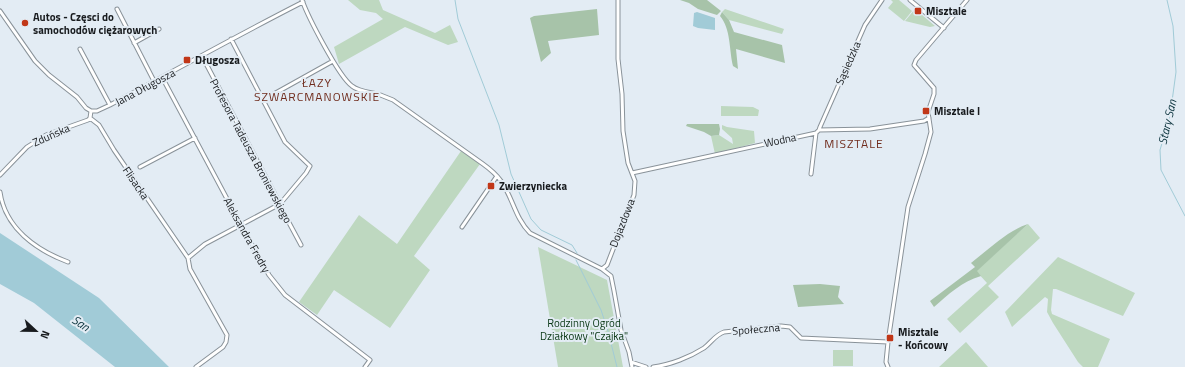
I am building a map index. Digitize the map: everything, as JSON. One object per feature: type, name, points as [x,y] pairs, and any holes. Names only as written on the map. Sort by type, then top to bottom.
[{"type":"street","name":"Dojazdowa","points":[[607,265],[634,195],[635,181],[628,163],[623,131],[622,94],[618,59],[618,0]]},
{"type":"street","name":"Sąsiedzka","points":[[820,130],[865,25],[882,0]]},
{"type":"street","points":[[910,0],[944,28]]},
{"type":"street","points":[[888,367],[886,362],[888,342],[908,207],[931,132],[928,112],[934,94],[934,88],[914,64],[967,0]]},
{"type":"street","points":[[302,1],[333,61],[346,81],[352,87],[379,94],[393,100],[483,164],[497,176],[505,188],[522,225],[530,233],[602,268],[610,276]]},
{"type":"street","name":"Jana Długosza","points":[[91,111],[97,111],[110,105],[302,1]]},
{"type":"street","points":[[117,9],[154,81]]},
{"type":"street","points":[[0,11],[35,61],[49,76],[77,97],[86,108],[91,111],[90,118]]},
{"type":"street","points":[[134,43],[159,29]]},
{"type":"street","points":[[188,258],[205,244],[280,204],[310,166],[285,142],[231,39]]},
{"type":"street","points":[[80,49],[110,105]]},
{"type":"street","name":"Profesora Tadeusza Broniewskiego","points":[[202,56],[301,245]]},
{"type":"street","points":[[263,100],[333,61]]},
{"type":"street","name":"Aleksandra Fredry","points":[[162,77],[269,275],[283,293],[370,360],[365,367]]},
{"type":"street","name":"Zduńska","points":[[0,175],[27,147],[46,135],[90,118]]},
{"type":"street","name":"Flisacka","points":[[90,118],[99,125],[114,150],[188,258],[190,269],[227,335],[226,342],[223,347],[196,367]]},
{"type":"street","points":[[820,130],[870,129],[924,121],[929,118]]},
{"type":"street","name":"Wodna","points":[[632,173],[816,133],[820,130]]},
{"type":"street","points":[[812,174],[816,133]]},
{"type":"street","points":[[140,167],[195,138]]},
{"type":"street","points":[[462,227],[497,176]]},
{"type":"street","points":[[0,192],[2,204],[14,225],[29,241],[49,255],[68,262]]},
{"type":"street","points":[[602,268],[607,265],[614,291],[621,330],[629,352],[632,367]]},
{"type":"street","name":"Społeczna","points":[[653,367],[683,358],[704,348],[717,335],[724,332],[780,326],[790,327],[801,338],[888,342]]},
{"type":"street","points":[[631,362],[646,367]]},
{"type":"green space","points":[[348,0],[379,0],[383,10],[435,33],[450,25],[458,42],[448,45],[405,27],[339,64],[334,47],[383,19],[376,13],[360,10]]},
{"type":"green space","points":[[680,0],[707,0],[721,11],[717,15],[698,9],[689,3]]},
{"type":"green space","points":[[891,0],[899,0],[912,11],[904,21],[888,8],[893,2]]},
{"type":"green space","points":[[597,9],[599,35],[548,41],[551,53],[541,62],[530,18],[534,16]]},
{"type":"green space","points":[[725,9],[784,29],[782,34],[729,20],[722,12]]},
{"type":"green space","points":[[915,9],[935,26],[930,27],[905,21]]},
{"type":"green space","points":[[722,12],[729,20],[734,32],[782,45],[785,63],[736,49],[738,69],[733,66],[728,33],[724,21],[720,16]]},
{"type":"green space","points":[[721,106],[753,107],[759,110],[758,116],[721,116]]},
{"type":"green space","points":[[687,124],[719,124],[719,135],[711,136],[686,126]]},
{"type":"green space","points":[[722,125],[754,131],[755,143],[715,154],[711,136],[719,135],[733,144],[732,138],[722,129]]},
{"type":"green space","points":[[461,151],[480,164],[414,256],[430,270],[390,328],[334,290],[317,315],[299,302],[359,215],[397,244]]},
{"type":"green space","points":[[1028,224],[1040,238],[988,286],[999,297],[960,333],[947,319],[987,283],[976,271]]},
{"type":"green space","points":[[1028,224],[977,271],[981,276],[961,285],[934,307],[930,301],[975,267],[971,263],[1005,236]]},
{"type":"green space","name":"Rodzinny Ogród Działkowy \"Czajka\"","points":[[538,247],[607,280],[623,367],[558,367]]},
{"type":"green space","points":[[1058,257],[1135,293],[1123,316],[1053,289],[1052,314],[1110,339],[1098,367],[1083,367],[1078,362],[1047,312],[1048,299],[1045,297],[1012,327],[1005,312]]},
{"type":"green space","points":[[820,284],[840,286],[838,297],[844,304],[798,307],[793,285]]},
{"type":"green space","points":[[966,342],[988,367],[939,367]]},
{"type":"green space","points":[[833,350],[853,350],[853,366],[833,366]]},
{"type":"water","points":[[697,12],[715,18],[715,30],[693,26],[694,13]]},
{"type":"water","name":"San","points":[[0,233],[99,298],[169,367],[115,367],[34,303],[0,284]]},
{"type":"waterway","points":[[455,0],[458,19],[499,125],[511,174],[531,219],[541,230],[572,245],[577,253]]},
{"type":"waterway","name":"Stary San","points":[[1167,0],[1173,26],[1176,72],[1170,116],[1160,150],[1161,170],[1185,216]]},
{"type":"waterway","points":[[576,260],[601,310],[617,367]]},
{"type":"place","name":"Misztale","points":[[918,11]]},
{"type":"place","name":"Autos - Częsci do samochodów ciężarowych","points":[[25,23]]},
{"type":"place","name":"Długosza","points":[[187,60]]},
{"type":"place","name":"Misztale I","points":[[926,111]]},
{"type":"place","name":"Zwierzyniecka","points":[[491,186]]},
{"type":"place","name":"Misztale - Końcowy","points":[[890,338]]},
{"type":"district","name":"ŁAZY SZWARCMANOWSKIE","points":[[317,89]]},
{"type":"district","name":"MISZTALE","points":[[854,143]]}]
